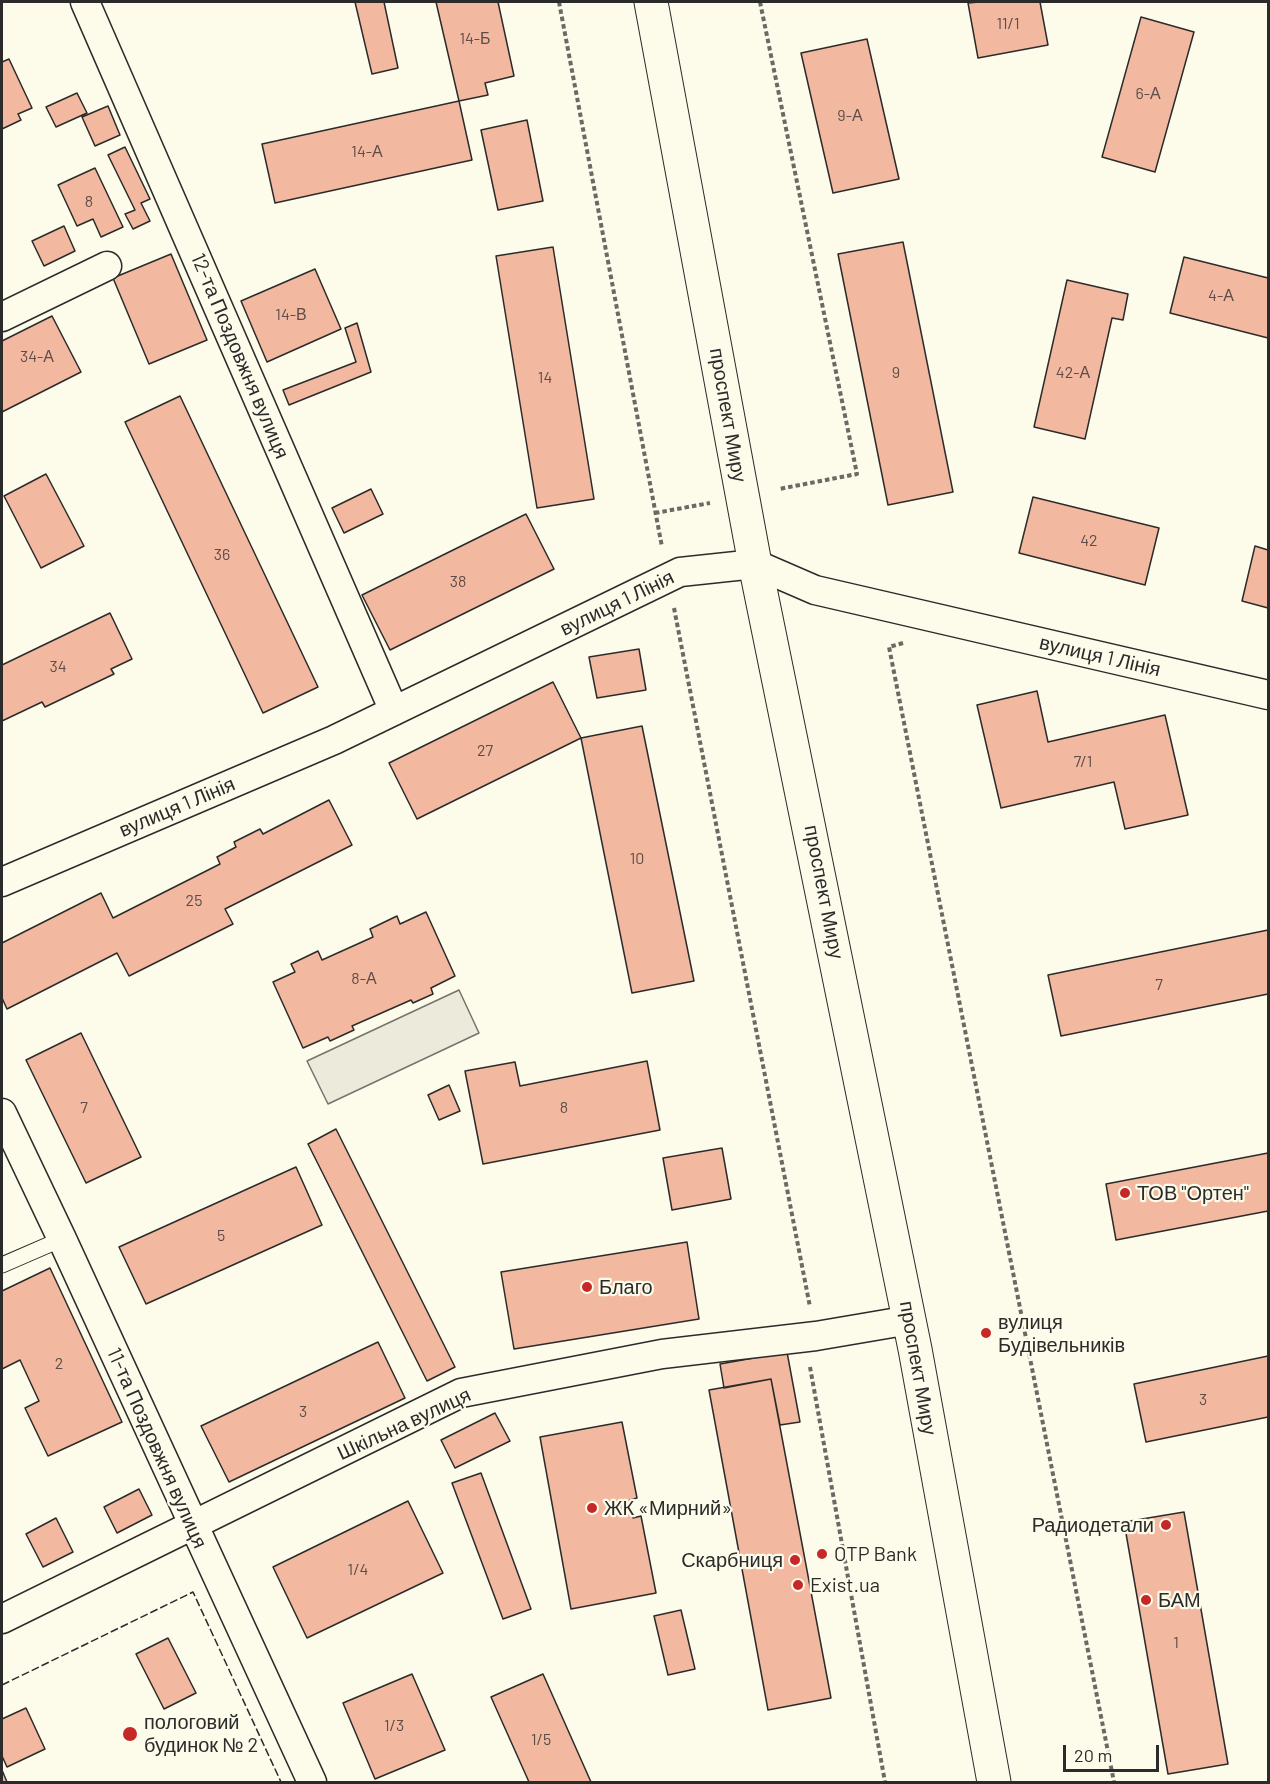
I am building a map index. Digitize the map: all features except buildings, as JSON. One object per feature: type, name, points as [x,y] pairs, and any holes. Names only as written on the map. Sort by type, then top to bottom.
[{"type":"main road","name":"проспект Миру","points":[[651,2],[755,564],[910,1320],[994,1782]]},
{"type":"street","name":"12-та Поздовжня вулиця","points":[[85,2],[394,711]]},
{"type":"street","points":[[2,317],[107,266]]},
{"type":"street","name":"вулиця 1 Лінія","points":[[2,882],[334,740],[680,572],[755,564],[815,590],[1269,695]]},
{"type":"street","name":"11-та Поздовжня вулиця","points":[[2,1113],[312,1782]]},
{"type":"street","name":"Шкільна вулиця","points":[[2,1619],[461,1393],[662,1354],[816,1336],[910,1320]]},
{"type":"lane","points":[[2,1265],[62,1239]]},
{"type":"path","points":[[559,2],[655,513],[816,1336],[808,1373],[885,1782]]},
{"type":"path","points":[[760,2],[857,474],[779,489]]},
{"type":"path","points":[[655,513],[711,502]]},
{"type":"path","points":[[889,647],[1114,1782]]},
{"type":"shaded area","points":[[459,990],[479,1033],[328,1104],[307,1061]]},
{"type":"fence","points":[[2,1685],[193,1592],[281,1782]]},
{"type":"place","name":"ТОВ \"Ортен\"","points":[[1125,1193]]},
{"type":"place","name":"Благо","points":[[587,1287]]},
{"type":"place","name":"вулиця Будівельників","points":[[986,1333]]},
{"type":"place","name":"ЖК «Мирний»","points":[[592,1508]]},
{"type":"place","name":"Радиодетали","points":[[1166,1525]]},
{"type":"place","name":"OTP Bank","points":[[822,1554]]},
{"type":"place","name":"Скарбниця","points":[[795,1560]]},
{"type":"place","name":"Exist.ua","points":[[798,1585]]},
{"type":"place","name":"БАМ","points":[[1146,1600]]},
{"type":"place","name":"пологовий будинок № 2","points":[[130,1734]]}]
